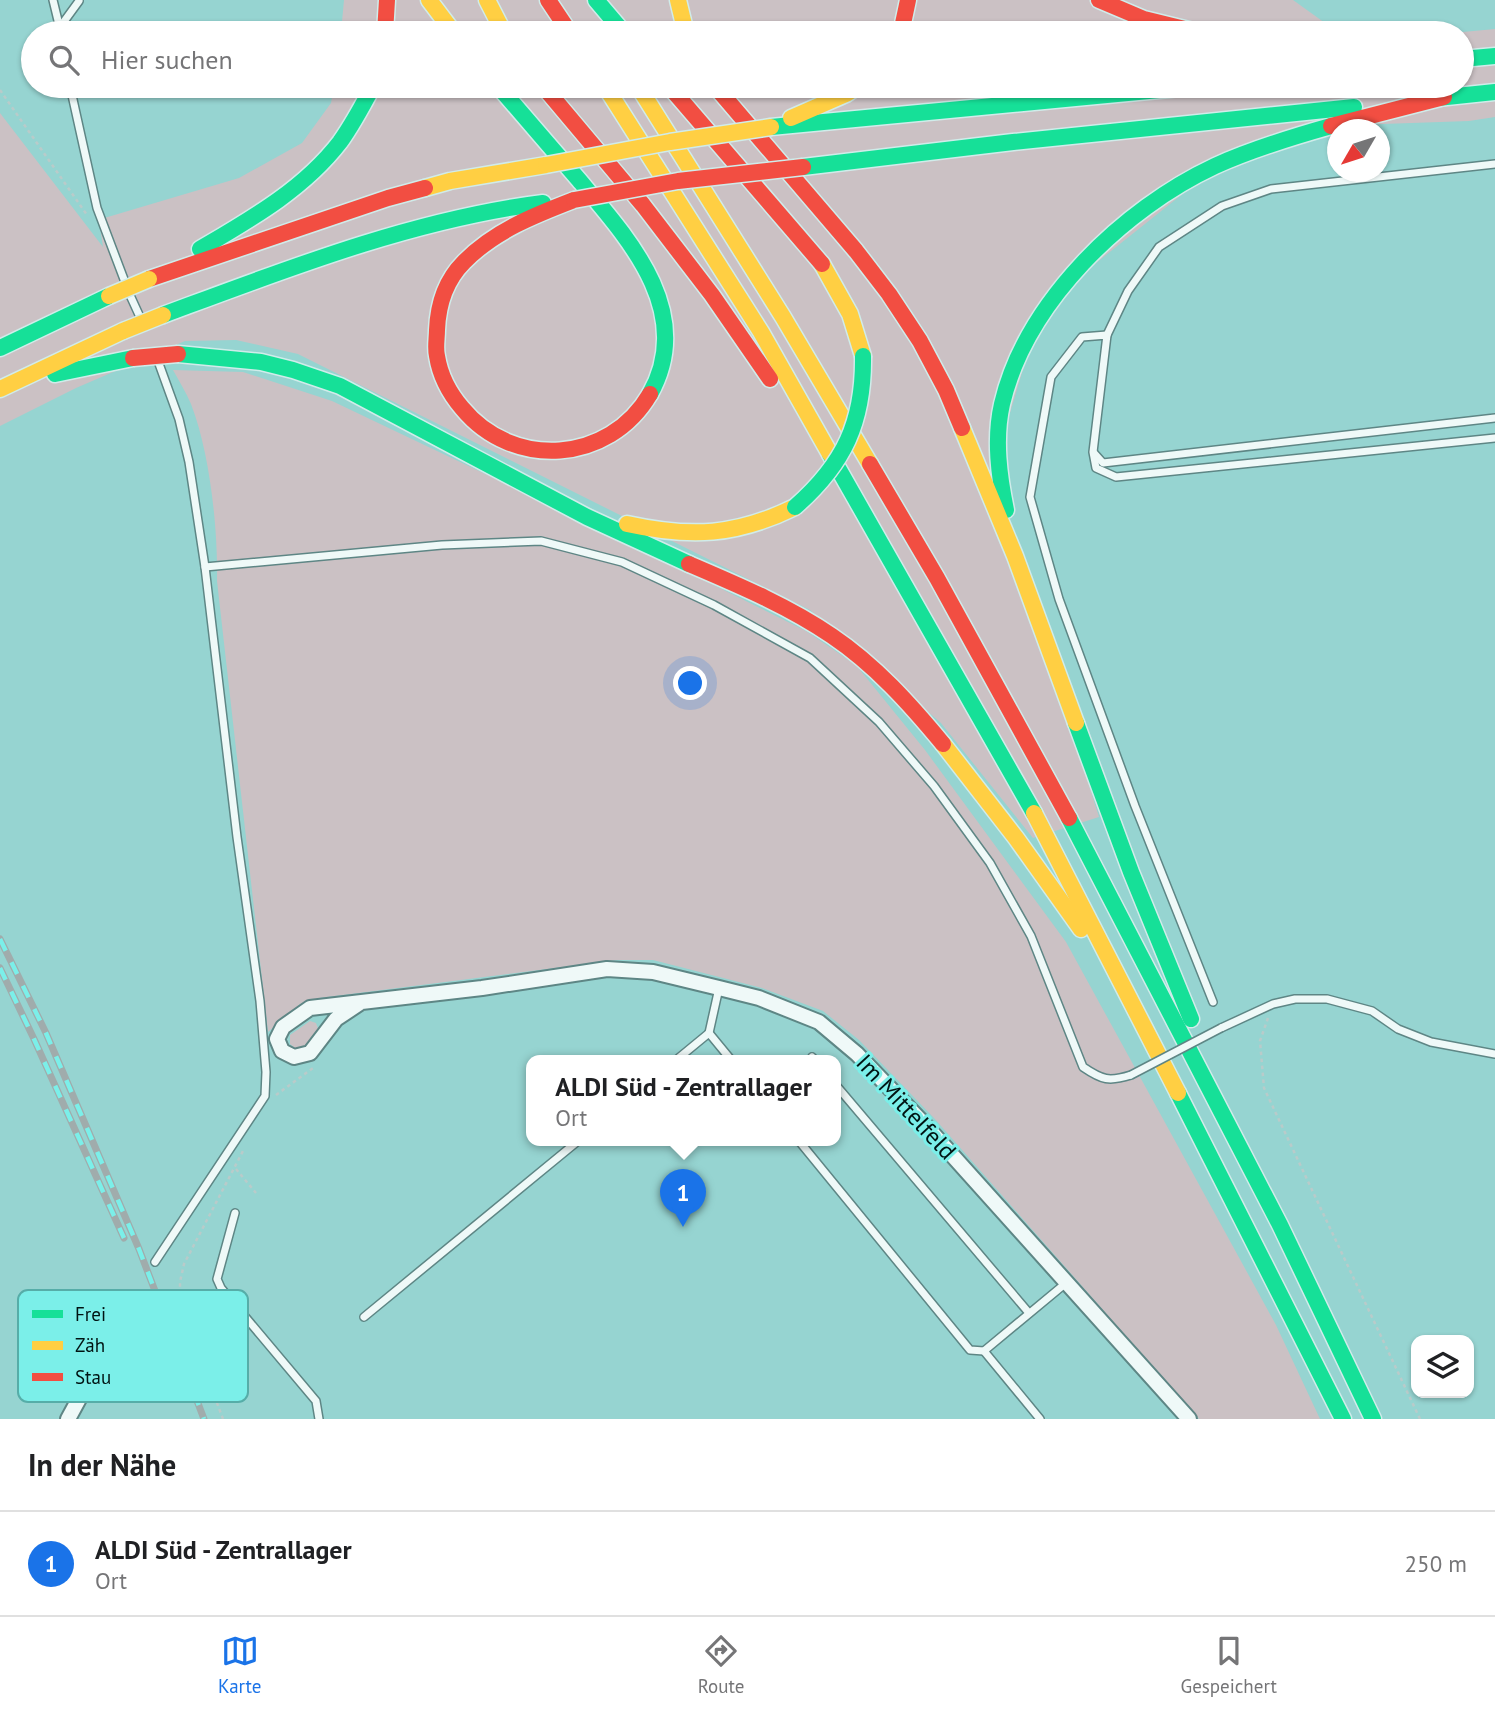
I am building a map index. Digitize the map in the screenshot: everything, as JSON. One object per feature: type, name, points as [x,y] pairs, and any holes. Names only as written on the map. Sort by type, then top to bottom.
[{"type":"highway","points":[[386,21],[387,0]]},
{"type":"highway","points":[[429,0],[445,21]]},
{"type":"highway","points":[[487,0],[498,21]]},
{"type":"highway","points":[[548,0],[562,21]]},
{"type":"highway","points":[[580,0],[595,21]]},
{"type":"highway","points":[[596,0],[614,21]]},
{"type":"highway","points":[[678,0],[683,21]]},
{"type":"highway","points":[[904,21],[908,0]]},
{"type":"highway","points":[[1099,0],[1152,21]]},
{"type":"highway","points":[[1474,58],[1495,56]]},
{"type":"highway","points":[[1474,94],[1495,92]]},
{"type":"highway","points":[[149,279],[256,216],[306,181],[348,133],[367,98]]},
{"type":"highway","points":[[508,98],[622,231],[656,290],[663,316],[665,344],[662,370],[652,391],[638,412],[622,428],[604,440],[582,449],[557,453],[530,452],[501,443],[480,429],[459,408],[443,382],[435,353],[435,329],[440,303],[450,280],[463,263],[497,235],[574,200]]},
{"type":"highway","points":[[553,98],[643,205],[712,295],[860,506]]},
{"type":"highway","points":[[614,98],[761,332],[1074,884],[1141,1021],[1295,1317],[1343,1419]]},
{"type":"highway","points":[[646,98],[783,317],[943,590],[1098,871],[1239,1145],[1373,1419]]},
{"type":"highway","points":[[572,508],[658,532],[699,535],[741,530],[761,524],[795,507],[827,478],[850,441],[858,417],[863,391],[863,356],[845,303],[819,259],[679,98]]},
{"type":"highway","points":[[725,98],[856,251],[889,294],[920,341],[946,390],[1015,556],[1131,872],[1239,1145]]},
{"type":"highway","points":[[771,127],[837,98]]},
{"type":"highway","points":[[0,348],[149,279],[388,198],[450,181],[771,127],[1085,98]]},
{"type":"highway","points":[[4,387],[123,331],[300,264],[402,234],[510,207],[574,200],[678,181],[1013,142],[1434,98]]},
{"type":"highway","points":[[1015,556],[999,467],[1002,405],[1014,368],[1029,337],[1056,295],[1085,261],[1125,224],[1172,190],[1213,167],[1266,145],[1440,98]]},
{"type":"highway","points":[[4,387],[133,358],[178,354],[259,362],[311,375],[361,395],[572,508],[802,618],[862,658],[943,743],[1070,914],[1141,1021]]},
{"type":"street","name":"Im Mittelfeld","points":[[360,1003],[336,1019],[310,1053],[294,1057],[282,1051],[277,1039],[283,1027],[310,1008],[607,970],[653,972],[760,998],[819,1022],[857,1054],[926,1126],[1189,1419]]},
{"type":"street","points":[[68,1419],[77,1402]]},
{"type":"lane","points":[[53,0],[58,21]]},
{"type":"lane","points":[[66,21],[79,1]]},
{"type":"lane","points":[[73,98],[100,219],[144,327]]},
{"type":"lane","points":[[1495,164],[1271,189],[1222,206],[1159,247],[1128,291],[1108,335],[1093,452],[1096,468],[1116,477],[1495,439]]},
{"type":"lane","points":[[1108,335],[1082,337],[1051,377],[1030,497],[1059,599],[1135,806],[1213,1002]]},
{"type":"lane","points":[[153,350],[179,419],[189,462],[205,567],[237,837],[260,1001],[266,1072],[265,1096],[155,1262]]},
{"type":"lane","points":[[1093,452],[1103,463],[1495,418]]},
{"type":"lane","points":[[205,567],[442,545],[541,541],[622,562],[726,612],[810,658],[879,722],[934,786],[990,863],[1031,936],[1083,1067],[1100,1078],[1117,1079],[1131,1075],[1272,1004],[1295,999],[1327,999],[1372,1011],[1398,1028],[1431,1042],[1495,1054]]},
{"type":"lane","points":[[683,1055],[709,1033],[719,988]]},
{"type":"lane","points":[[709,1033],[728,1055]]},
{"type":"lane","points":[[841,1091],[1029,1313]]},
{"type":"lane","points":[[364,1317],[572,1146]]},
{"type":"lane","points":[[803,1146],[970,1350],[984,1351],[1066,1283]]},
{"type":"lane","points":[[223,1290],[217,1279],[235,1213]]},
{"type":"lane","points":[[248,1320],[316,1401],[319,1419]]},
{"type":"lane","points":[[984,1351],[1040,1419]]},
{"type":"path","points":[[0,90],[87,215]]},
{"type":"path","points":[[1272,1004],[1260,1041],[1264,1088],[1420,1419]]},
{"type":"path","points":[[265,1096],[276,1095],[314,1068],[310,1053]]},
{"type":"path","points":[[234,1167],[256,1193]]},
{"type":"shaded area","points":[[344,0],[1293,0],[1322,21],[342,21]]},
{"type":"shaded area","points":[[1495,29],[1495,117],[1469,121],[1390,124],[1390,119],[1327,119],[1327,126],[1296,127],[1239,149],[1042,306],[992,473],[1099,817],[1033,838],[941,723],[810,610],[298,354],[236,340],[185,341],[76,388],[0,426],[0,113],[103,247],[97,207],[101,219],[239,178],[302,143],[332,98],[1474,98],[1474,31]]},
{"type":"shaded area","points":[[173,370],[243,372],[332,401],[609,533],[806,631],[856,665],[925,750],[1066,942],[1276,1325],[1320,1419],[1199,1419],[934,1118],[859,1040],[823,1011],[762,988],[653,960],[617,960],[319,998],[300,1004],[268,1032],[217,581],[212,491],[198,424]]},
{"type":"shaded area","points":[[310,1021],[316,1023],[319,1031],[303,1049],[295,1048],[290,1044],[290,1035]]},
{"type":"railway","points":[[0,939],[46,1033],[155,1290]]},
{"type":"railway","points":[[0,968],[124,1238]]},
{"type":"railway","points":[[198,1402],[204,1419]]},
{"type":"traffic: fast","points":[[596,0],[614,21]]},
{"type":"traffic: fast","points":[[1474,58],[1495,56]]},
{"type":"traffic: fast","points":[[1474,94],[1495,92]]},
{"type":"traffic: fast","points":[[200,249],[276,202],[310,174],[340,142],[366,98]]},
{"type":"traffic: fast","points":[[508,98],[617,226],[650,278],[661,306],[665,334],[662,364],[650,394]]},
{"type":"traffic: fast","points":[[771,127],[1075,98]]},
{"type":"traffic: fast","points":[[1428,99],[1438,98]]},
{"type":"traffic: fast","points":[[803,167],[1013,142],[1354,107]]},
{"type":"traffic: fast","points":[[1006,510],[998,457],[1002,404],[1014,366],[1032,330],[1056,295],[1083,263],[1114,233],[1180,184],[1243,154],[1327,127]]},
{"type":"traffic: fast","points":[[163,315],[350,248],[446,221],[543,203]]},
{"type":"traffic: fast","points":[[0,348],[109,296]]},
{"type":"traffic: fast","points":[[178,354],[261,362],[340,386],[587,517],[689,564]]},
{"type":"traffic: fast","points":[[795,507],[826,475],[848,440],[860,401],[863,356]]},
{"type":"traffic: fast","points":[[55,374],[133,358]]},
{"type":"traffic: fast","points":[[830,454],[1034,813]]},
{"type":"traffic: fast","points":[[1076,723],[1131,872],[1191,1019]]},
{"type":"traffic: fast","points":[[1069,818],[1280,1225],[1373,1419]]},
{"type":"traffic: fast","points":[[1178,1093],[1343,1419]]},
{"type":"traffic: slow","points":[[429,0],[445,21]]},
{"type":"traffic: slow","points":[[487,0],[498,21]]},
{"type":"traffic: slow","points":[[678,0],[683,21]]},
{"type":"traffic: slow","points":[[613,98],[761,332],[830,454]]},
{"type":"traffic: slow","points":[[646,98],[783,317],[870,464]]},
{"type":"traffic: slow","points":[[791,118],[837,98]]},
{"type":"traffic: slow","points":[[546,165],[771,127]]},
{"type":"traffic: slow","points":[[425,188],[450,181],[546,165]]},
{"type":"traffic: slow","points":[[822,264],[850,314],[863,356]]},
{"type":"traffic: slow","points":[[109,296],[149,279]]},
{"type":"traffic: slow","points":[[123,331],[163,315]]},
{"type":"traffic: slow","points":[[0,389],[123,331]]},
{"type":"traffic: slow","points":[[962,428],[1015,556],[1076,723]]},
{"type":"traffic: slow","points":[[627,524],[672,531],[713,532],[753,524],[795,507]]},
{"type":"traffic: slow","points":[[943,744],[1016,838],[1081,929]]},
{"type":"traffic: slow","points":[[1034,813],[1178,1093]]},
{"type":"traffic: jam","points":[[386,21],[387,0]]},
{"type":"traffic: jam","points":[[548,0],[562,21]]},
{"type":"traffic: jam","points":[[904,21],[908,0]]},
{"type":"traffic: jam","points":[[1099,0],[1152,21]]},
{"type":"traffic: jam","points":[[553,98],[643,205],[712,295],[770,379]]},
{"type":"traffic: jam","points":[[679,98],[822,264]]},
{"type":"traffic: jam","points":[[725,98],[856,251],[889,294],[920,341],[946,390],[962,428]]},
{"type":"traffic: jam","points":[[1358,119],[1440,98]]},
{"type":"traffic: jam","points":[[574,200],[678,181],[803,167]]},
{"type":"traffic: jam","points":[[149,279],[425,188]]},
{"type":"traffic: jam","points":[[574,200],[530,218],[488,241],[464,262],[452,277],[441,302],[436,343],[443,377],[458,403],[483,428],[507,442],[533,449],[560,450],[586,446],[610,434],[632,417],[650,394]]},
{"type":"traffic: jam","points":[[133,358],[178,354]]},
{"type":"traffic: jam","points":[[870,464],[937,578],[1069,818]]},
{"type":"traffic: jam","points":[[689,564],[780,606],[848,647],[891,686],[943,744]]},
{"type":"place","name":"ALDI Süd - Zentrallager","points":[[683,1227]]}]
